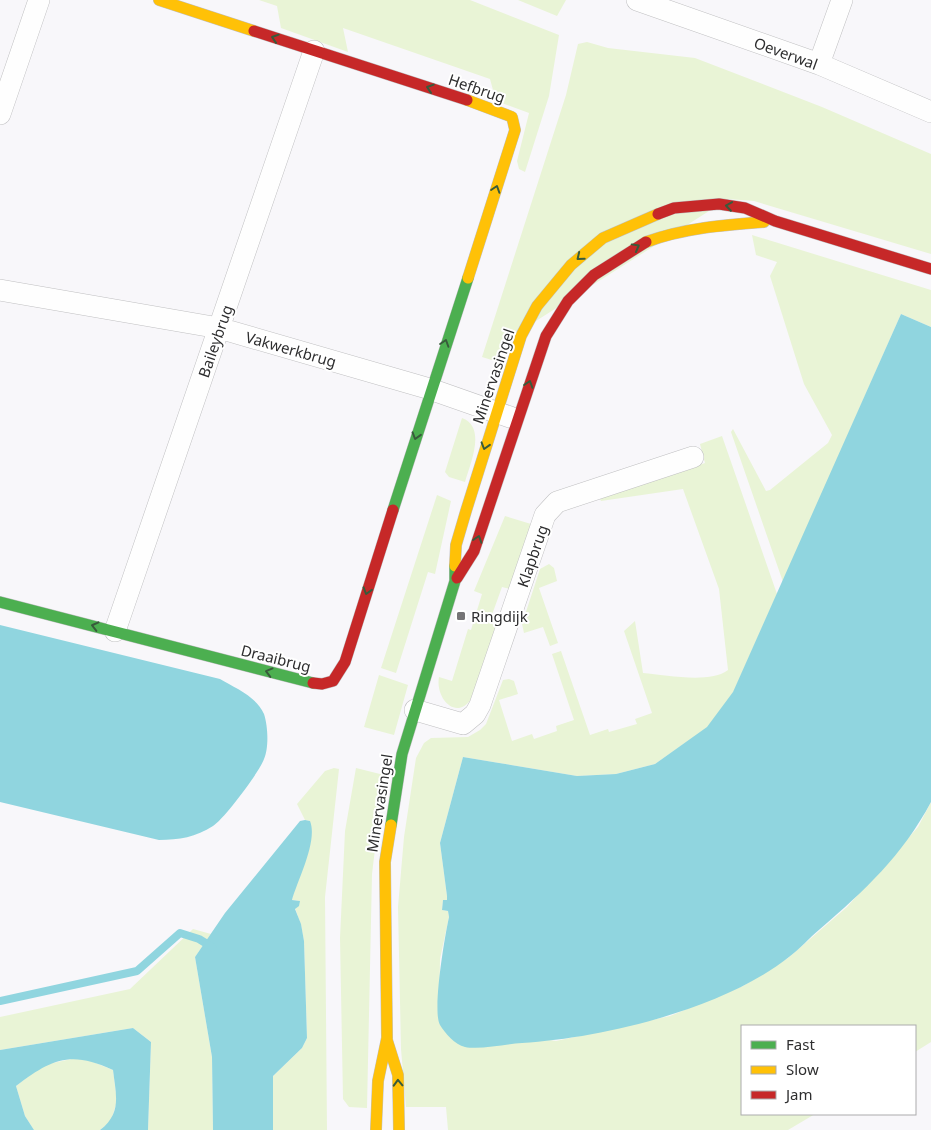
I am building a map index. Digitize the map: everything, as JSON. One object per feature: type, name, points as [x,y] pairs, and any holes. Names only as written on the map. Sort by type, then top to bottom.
[{"type":"street","points":[[0,114],[39,0]]},
{"type":"street","name":"Hefbrug","points":[[159,0],[512,117],[515,130],[430,389]]},
{"type":"street","name":"Oeverwal","points":[[638,0],[819,64],[931,112]]},
{"type":"street","points":[[819,64],[842,0]]},
{"type":"street","name":"Baileybrug","points":[[115,631],[314,51]]},
{"type":"street","name":"Minervasingel","points":[[455,581],[456,545],[521,336],[537,306],[571,264],[603,238],[643,219],[674,208],[719,204],[745,208],[776,221],[931,269]]},
{"type":"street","name":"Minervasingel","points":[[376,1130],[378,1081],[387,1038],[385,862],[397,778],[415,710],[455,581],[474,551],[546,336],[561,310],[594,275],[640,244],[665,235],[710,226],[776,221]]},
{"type":"street","name":"Vakwerkbrug","points":[[0,290],[219,328],[430,389],[517,420]]},
{"type":"street","name":"Draaibrug","points":[[0,602],[306,682],[322,684],[333,681],[344,662],[430,389]]},
{"type":"street","name":"Klapbrug","points":[[415,710],[463,724],[476,714],[546,515],[557,502],[693,457]]},
{"type":"street","name":"Minervasingel","points":[[387,1038],[398,1075],[399,1130]]},
{"type":"green space","points":[[259,0],[470,0],[559,35],[549,96],[525,172],[519,169],[517,161],[529,113],[496,101],[490,79],[343,28],[348,52],[281,28],[277,6]]},
{"type":"green space","points":[[518,0],[566,0],[557,16]]},
{"type":"green space","points":[[587,42],[608,48],[695,58],[822,107],[931,154],[931,254],[754,201],[728,199],[506,340],[495,361],[482,357],[566,95],[578,44]]},
{"type":"green space","points":[[752,235],[931,290],[931,327],[901,314],[783,582],[731,432],[733,429],[766,491],[770,490],[828,443],[832,435],[804,384],[770,276],[777,262],[756,255]]},
{"type":"green space","points":[[462,418],[470,423],[474,429],[475,437],[473,456],[465,482],[449,477],[445,472]]},
{"type":"green space","points":[[722,436],[777,594],[733,693],[708,727],[655,764],[616,774],[577,776],[463,757],[440,843],[447,896],[447,900],[443,900],[442,910],[448,911],[449,917],[440,959],[439,1023],[556,1041],[670,1016],[743,986],[788,958],[847,907],[918,827],[931,802],[931,1042],[916,1051],[916,1025],[741,1025],[741,1115],[813,1115],[788,1130],[448,1130],[446,1107],[406,1107],[401,1049],[398,907],[404,837],[416,758],[424,743],[431,738],[468,737],[480,730],[486,724],[503,680],[509,679],[514,681],[518,694],[499,700],[512,741],[532,734],[534,739],[557,731],[556,726],[574,720],[552,654],[561,651],[590,735],[608,729],[609,732],[637,724],[635,719],[652,713],[624,631],[635,621],[643,673],[699,678],[710,677],[728,670],[719,589],[683,489],[601,501],[599,497],[705,463],[700,444]]},
{"type":"green space","points":[[437,495],[451,501],[435,574],[428,572],[396,673],[381,668]]},
{"type":"green space","points":[[505,516],[531,524],[510,589],[502,587],[489,623],[498,626],[472,698],[466,705],[460,708],[453,707],[443,699],[440,693],[439,677],[452,681],[468,629],[471,630],[482,594],[474,591]]},
{"type":"green space","points":[[549,564],[554,568],[557,581],[539,588],[558,643],[550,646],[543,627],[524,633],[522,624],[540,569]]},
{"type":"green space","points":[[379,675],[408,685],[394,735],[364,727]]},
{"type":"green space","points":[[334,768],[339,769],[325,897],[327,1130],[273,1130],[273,1076],[302,1048],[307,1038],[304,941],[295,908],[300,901],[292,900],[310,821],[305,820],[297,804],[325,771]]},
{"type":"green space","points":[[356,768],[384,775],[372,874],[367,1108],[349,1107],[343,1099],[340,938],[345,831]]},
{"type":"green space","points":[[193,929],[211,934],[195,957],[212,1057],[213,1130],[148,1130],[151,1042],[133,1028],[0,1050],[0,1017],[130,989]]},
{"type":"green space","points":[[81,1057],[113,1070],[117,1101],[111,1121],[100,1130],[34,1130],[25,1116],[16,1086],[43,1065]]},
{"type":"water","points":[[901,314],[931,327],[931,802],[920,821],[882,871],[797,951],[762,975],[731,992],[662,1018],[589,1035],[471,1048],[458,1044],[440,1025],[437,1005],[449,917],[448,911],[442,910],[443,900],[447,900],[447,896],[440,843],[463,757],[577,776],[616,774],[655,764],[707,727],[733,692]]},
{"type":"water","points":[[0,625],[220,679],[238,689],[251,697],[264,714],[267,731],[266,754],[256,774],[225,814],[213,826],[194,835],[173,839],[159,840],[0,802]]},
{"type":"water","points":[[300,821],[310,821],[312,829],[311,839],[292,900],[300,901],[299,906],[295,909],[301,924],[304,941],[307,1038],[302,1048],[273,1076],[273,1130],[213,1130],[212,1057],[195,957],[225,913]]},
{"type":"water","points":[[133,1028],[151,1042],[148,1130],[100,1130],[107,1124],[115,1110],[116,1095],[113,1070],[85,1060],[73,1059],[62,1060],[40,1069],[16,1086],[25,1116],[34,1130],[0,1130],[0,1050]]},
{"type":"waterway","points":[[0,1001],[137,971],[180,933],[199,939],[212,947]]},
{"type":"traffic: fast","points":[[393,510],[468,278]]},
{"type":"traffic: fast","points":[[391,825],[402,754],[455,581],[455,566]]},
{"type":"traffic: fast","points":[[0,602],[313,683]]},
{"type":"traffic: slow","points":[[159,0],[254,31]]},
{"type":"traffic: slow","points":[[467,100],[512,117],[515,130],[468,278]]},
{"type":"traffic: slow","points":[[455,566],[456,545],[521,336],[537,306],[571,265],[603,238],[658,214]]},
{"type":"traffic: slow","points":[[646,242],[689,230],[764,222]]},
{"type":"traffic: slow","points":[[376,1130],[378,1081],[387,1038],[385,862],[391,825]]},
{"type":"traffic: slow","points":[[387,1040],[398,1075],[399,1130]]},
{"type":"traffic: jam","points":[[254,31],[467,100]]},
{"type":"traffic: jam","points":[[658,214],[674,208],[719,204],[745,208],[775,221],[931,269]]},
{"type":"traffic: jam","points":[[457,578],[474,551],[546,336],[568,301],[594,275],[646,242]]},
{"type":"traffic: jam","points":[[313,683],[322,684],[333,681],[345,662],[393,510]]},
{"type":"place","name":"Ringdijk","points":[[461,616]]}]
